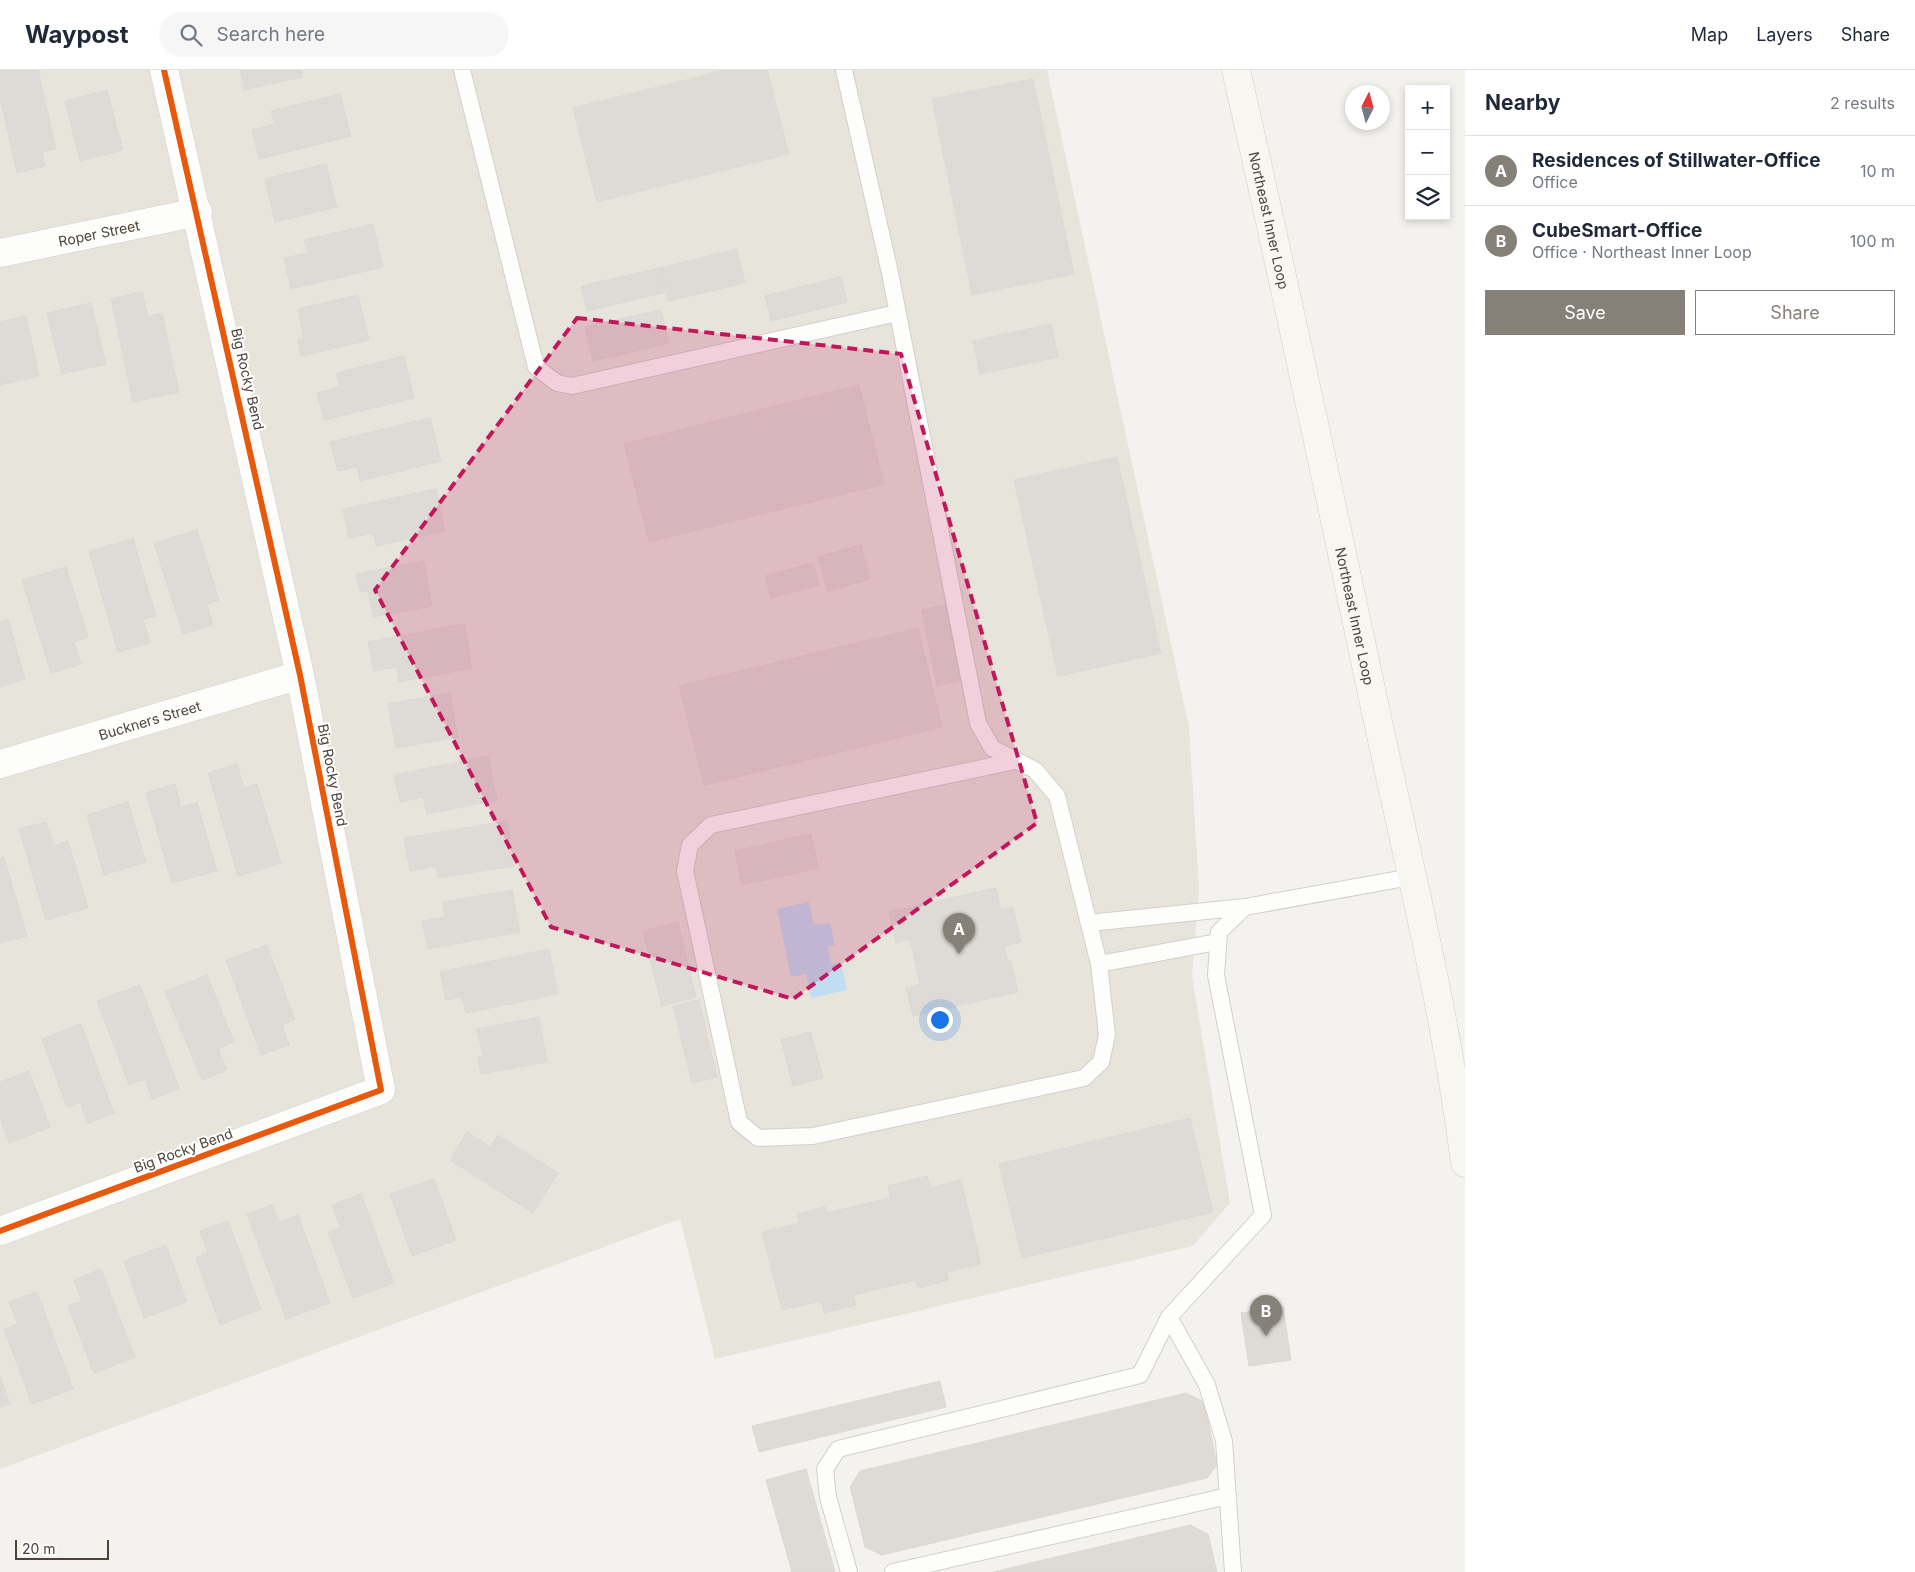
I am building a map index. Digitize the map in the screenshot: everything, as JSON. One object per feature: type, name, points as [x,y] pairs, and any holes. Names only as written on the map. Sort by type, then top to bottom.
[{"type":"main road","name":"Northeast Inner Loop","points":[[1236,70],[1284,280],[1411,877],[1456,1094],[1465,1164]]},
{"type":"street","name":"Big Rocky Bend","points":[[0,1231],[381,1090],[300,675],[198,212],[164,70]]},
{"type":"street","name":"Roper Street","points":[[0,253],[198,212]]},
{"type":"street","name":"Buckners Street","points":[[0,764],[300,675]]},
{"type":"lane","points":[[462,70],[536,367],[557,383],[572,386],[898,313]]},
{"type":"lane","points":[[844,70],[862,142],[898,313],[978,723],[992,748],[1035,770],[1057,796],[1100,964],[1107,1035],[1101,1062],[1084,1078],[813,1136],[758,1138],[739,1122],[685,870],[690,845],[711,825],[1015,761]]},
{"type":"lane","points":[[1089,922],[1245,907],[1411,877]]},
{"type":"lane","points":[[849,1572],[828,1497],[825,1470],[838,1449],[1140,1375],[1170,1317],[1263,1215],[1216,975],[1218,932],[1245,907]]},
{"type":"lane","points":[[1100,964],[1217,942]]},
{"type":"lane","points":[[1170,1317],[1207,1385],[1224,1441],[1233,1572]]},
{"type":"lane","points":[[893,1572],[1228,1496]]},
{"type":"highlighted area","points":[[577,318],[901,354],[1037,823],[793,999],[551,927],[375,590]]},
{"type":"shaded area","points":[[0,70],[1047,70],[1189,727],[1199,888],[1192,976],[1230,1203],[1193,1246],[715,1359],[680,1219],[0,1469]]},
{"type":"water","points":[[809,902],[814,925],[830,923],[835,945],[827,946],[831,964],[841,963],[847,990],[811,998],[806,974],[791,977],[777,909]]},
{"type":"building","points":[[0,70],[38,70],[56,149],[42,152],[45,166],[17,173],[0,98]]},
{"type":"building","points":[[240,70],[301,70],[302,77],[244,90]]},
{"type":"building","points":[[726,70],[767,70],[789,154],[597,202],[573,108]]},
{"type":"building","points":[[1033,79],[1074,274],[972,295],[932,99]]},
{"type":"building","points":[[107,90],[123,150],[80,161],[65,101]]},
{"type":"building","points":[[340,94],[351,136],[259,159],[252,130],[275,124],[271,111]]},
{"type":"building","points":[[326,164],[337,207],[275,222],[265,179]]},
{"type":"building","points":[[373,224],[383,267],[291,289],[284,258],[308,253],[304,240]]},
{"type":"building","points":[[737,249],[745,283],[668,301],[660,268]]},
{"type":"building","points":[[660,268],[666,292],[587,311],[581,286]]},
{"type":"building","points":[[841,277],[847,302],[771,321],[765,296]]},
{"type":"building","points":[[142,292],[148,317],[162,313],[179,392],[133,402],[111,299]]},
{"type":"building","points":[[358,295],[369,340],[301,356],[298,340],[304,338],[298,309]]},
{"type":"building","points":[[91,303],[106,364],[62,374],[47,313]]},
{"type":"building","points":[[661,310],[669,343],[593,361],[585,327]]},
{"type":"building","points":[[26,316],[39,376],[0,385],[0,322]]},
{"type":"building","points":[[1051,324],[1058,357],[980,374],[973,341]]},
{"type":"building","points":[[404,356],[414,398],[324,420],[317,393],[340,387],[336,373]]},
{"type":"building","points":[[859,385],[884,484],[649,542],[624,444]]},
{"type":"building","points":[[430,418],[441,461],[360,481],[357,467],[338,471],[330,442]]},
{"type":"building","points":[[1117,457],[1161,653],[1058,676],[1014,480]]},
{"type":"building","points":[[436,489],[445,531],[376,546],[373,533],[349,538],[343,509]]},
{"type":"building","points":[[197,530],[219,600],[207,604],[213,625],[183,634],[154,543]]},
{"type":"building","points":[[133,539],[156,616],[143,619],[150,643],[118,652],[89,551]]},
{"type":"building","points":[[861,545],[870,579],[828,591],[818,557]]},
{"type":"building","points":[[424,561],[432,606],[373,617],[368,591],[360,592],[356,574]]},
{"type":"building","points":[[813,563],[819,585],[771,598],[765,576]]},
{"type":"building","points":[[66,567],[88,637],[74,642],[81,664],[51,673],[22,580]]},
{"type":"building","points":[[948,604],[963,680],[937,686],[922,610]]},
{"type":"building","points":[[8,619],[25,679],[0,687],[0,622]]},
{"type":"building","points":[[464,624],[472,668],[399,682],[397,667],[374,671],[368,642]]},
{"type":"building","points":[[918,628],[942,727],[704,785],[679,686]]},
{"type":"building","points":[[450,693],[458,737],[396,748],[388,704]]},
{"type":"building","points":[[488,756],[497,800],[427,814],[423,797],[400,802],[394,775]]},
{"type":"building","points":[[237,764],[244,788],[257,784],[281,863],[238,876],[208,773]]},
{"type":"building","points":[[175,784],[181,807],[197,803],[217,871],[172,883],[146,793]]},
{"type":"building","points":[[128,802],[146,862],[104,875],[87,815]]},
{"type":"building","points":[[507,821],[514,866],[438,878],[436,866],[410,871],[404,838]]},
{"type":"building","points":[[46,822],[54,846],[68,841],[88,908],[46,920],[19,829]]},
{"type":"building","points":[[811,834],[818,868],[742,885],[735,851]]},
{"type":"building","points":[[4,857],[27,936],[0,943],[0,858]]},
{"type":"building","points":[[996,888],[1001,910],[1013,907],[1021,942],[1004,946],[1008,962],[1011,961],[1018,992],[913,1016],[906,988],[920,984],[910,939],[896,943],[889,912]]},
{"type":"building","points":[[512,890],[520,932],[428,949],[422,921],[445,917],[443,902]]},
{"type":"building","points":[[678,922],[696,997],[662,1006],[643,931]]},
{"type":"building","points":[[267,945],[295,1020],[282,1025],[289,1045],[261,1055],[226,960]]},
{"type":"building","points":[[549,949],[558,994],[466,1013],[462,997],[446,1000],[440,972]]},
{"type":"building","points":[[207,975],[234,1042],[218,1049],[227,1070],[202,1080],[165,992]]},
{"type":"building","points":[[140,985],[179,1088],[152,1099],[145,1079],[129,1085],[97,1001]]},
{"type":"building","points":[[699,1000],[717,1077],[692,1083],[673,1006]]},
{"type":"building","points":[[539,1017],[547,1062],[481,1074],[478,1057],[483,1056],[477,1029]]},
{"type":"building","points":[[81,1024],[114,1113],[88,1123],[80,1102],[67,1107],[42,1039]]},
{"type":"building","points":[[811,1032],[823,1078],[793,1086],[781,1040]]},
{"type":"building","points":[[29,1071],[50,1127],[9,1143],[0,1118],[0,1082]]},
{"type":"building","points":[[1190,1118],[1213,1212],[1022,1258],[999,1164]]},
{"type":"building","points":[[467,1132],[490,1147],[498,1135],[558,1173],[533,1213],[450,1160]]},
{"type":"building","points":[[927,1176],[930,1188],[961,1180],[981,1264],[947,1272],[949,1280],[918,1288],[915,1280],[853,1295],[856,1305],[824,1313],[821,1301],[782,1310],[762,1232],[800,1223],[797,1214],[825,1207],[827,1213],[890,1198],[888,1186]]},
{"type":"building","points":[[434,1179],[456,1240],[412,1256],[390,1194]]},
{"type":"building","points":[[361,1194],[394,1283],[353,1298],[328,1232],[341,1228],[332,1205]]},
{"type":"building","points":[[272,1205],[279,1222],[298,1215],[330,1303],[286,1319],[247,1214]]},
{"type":"building","points":[[228,1221],[261,1309],[220,1325],[196,1258],[208,1253],[200,1231]]},
{"type":"building","points":[[166,1245],[187,1302],[144,1318],[124,1261]]},
{"type":"building","points":[[101,1269],[135,1357],[94,1373],[68,1306],[82,1301],[74,1280]]},
{"type":"building","points":[[37,1292],[73,1389],[32,1404],[4,1329],[18,1324],[9,1302]]},
{"type":"building","points":[[1283,1307],[1291,1360],[1249,1366],[1241,1313]]},
{"type":"building","points":[[0,1376],[10,1404],[0,1407]]},
{"type":"building","points":[[940,1381],[946,1407],[759,1452],[752,1426]]},
{"type":"building","points":[[1186,1393],[1204,1402],[1217,1465],[1207,1478],[882,1555],[865,1547],[850,1487],[860,1471]]},
{"type":"building","points":[[806,1469],[835,1572],[792,1572],[766,1480]]},
{"type":"building","points":[[1190,1525],[1208,1534],[1217,1572],[993,1572]]},
{"type":"cycle path","points":[[0,1231],[381,1090],[300,675],[164,70]]},
{"type":"place","name":"Residences of Stillwater-Office","points":[[959,954]]},
{"type":"place","name":"CubeSmart-Office","points":[[1266,1336]]}]
